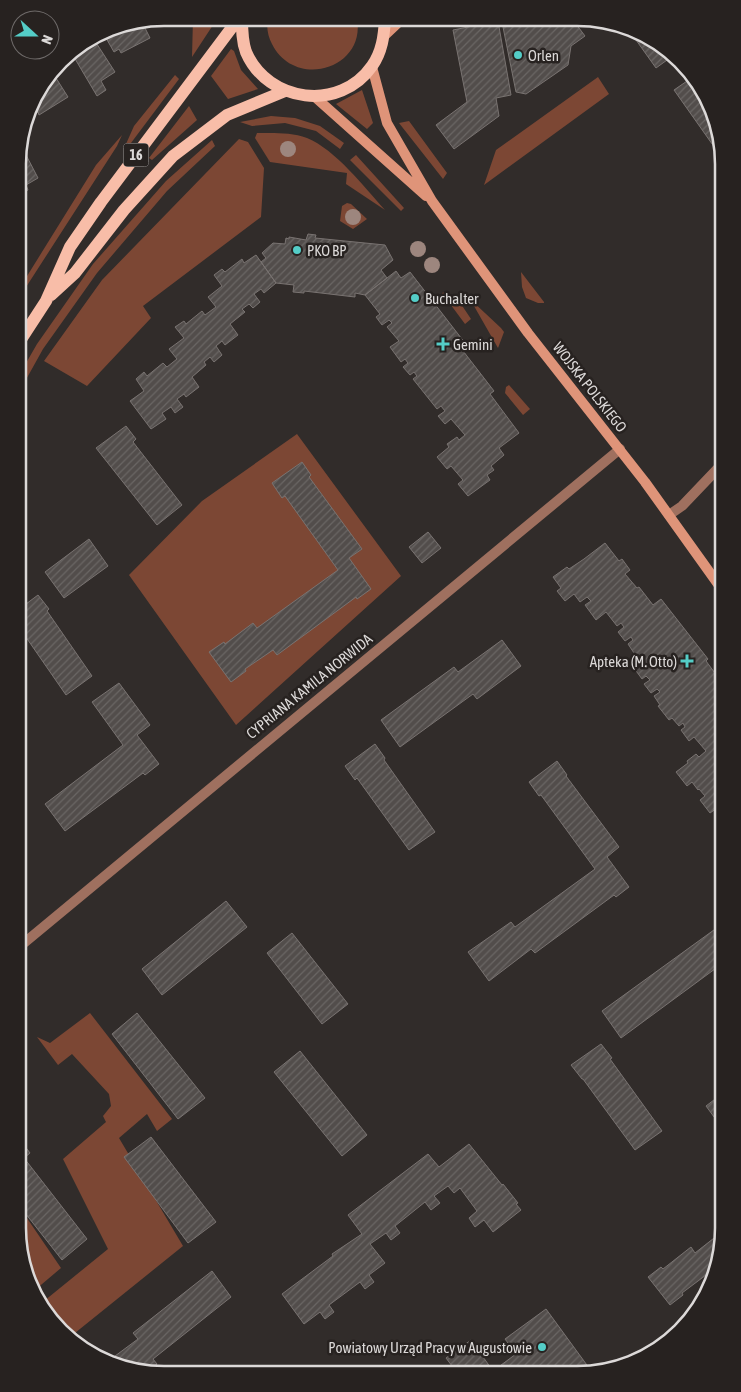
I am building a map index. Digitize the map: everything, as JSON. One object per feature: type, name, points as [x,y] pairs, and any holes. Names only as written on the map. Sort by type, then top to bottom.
[{"type":"main road","name":"16","points":[[26,331],[46,300],[70,247],[112,187],[235,26]]},
{"type":"main road","name":"16","points":[[242,26],[246,52],[256,68],[269,82],[285,92],[315,97],[332,95],[347,89],[361,79],[372,66],[380,52],[385,26]]},
{"type":"main road","name":"16","points":[[46,300],[75,273],[124,210],[173,156],[227,115],[285,92]]},
{"type":"street","points":[[384,36],[395,26]]},
{"type":"street","name":"WOJSKA POLSKIEGO","points":[[372,66],[387,123],[432,201],[528,332],[620,449],[715,579]]},
{"type":"street","name":"WOJSKA POLSKIEGO","points":[[315,97],[432,201]]},
{"type":"street","name":"CYPRIANA KAMILA NORWIDA","points":[[26,941],[436,599],[620,449]]},
{"type":"street","points":[[669,515],[682,506],[715,472]]},
{"type":"shaded area","points":[[193,26],[212,26],[192,57]]},
{"type":"shaded area","points":[[267,26],[357,26],[357,36],[351,50],[340,61],[326,68],[296,67],[283,58],[272,44]]},
{"type":"shaded area","points":[[231,49],[234,51],[241,70],[258,89],[228,99],[211,76]]},
{"type":"shaded area","points":[[175,75],[179,79],[128,147],[126,144],[134,126]]},
{"type":"shaded area","points":[[598,77],[609,94],[484,185],[496,150]]},
{"type":"shaded area","points":[[362,90],[373,123],[367,129],[336,104]]},
{"type":"shaded area","points":[[189,106],[197,120],[152,160],[149,158]]},
{"type":"shaded area","points":[[271,116],[295,118],[320,126],[344,143],[340,149],[316,131],[285,123],[252,126],[240,122]]},
{"type":"shaded area","points":[[409,121],[447,173],[443,179],[399,123]]},
{"type":"shaded area","points":[[257,133],[295,135],[307,138],[318,144],[339,160],[385,210],[346,184],[347,173],[270,162],[255,138]]},
{"type":"shaded area","points":[[122,135],[117,146],[26,287],[26,278],[96,165]]},
{"type":"shaded area","points":[[239,139],[248,142],[264,168],[261,217],[143,306],[151,318],[87,386],[44,361],[102,280]]},
{"type":"shaded area","points":[[212,140],[215,146],[167,191],[97,273],[43,349],[26,380],[26,363],[37,344],[93,264],[166,181]]},
{"type":"shaded area","points":[[356,155],[404,208],[401,211],[350,160]]},
{"type":"shaded area","points":[[347,203],[351,204],[367,219],[353,229],[340,221],[342,206]]},
{"type":"shaded area","points":[[521,272],[544,303],[538,303],[526,298],[522,287]]},
{"type":"shaded area","points":[[445,292],[453,303],[459,301],[471,319],[465,324],[442,293]]},
{"type":"shaded area","points":[[470,299],[504,332],[498,348]]},
{"type":"shaded area","points":[[509,385],[530,409],[523,415],[505,393],[506,387]]},
{"type":"shaded area","points":[[297,434],[401,576],[236,725],[129,575],[202,501]]},
{"type":"shaded area","points":[[90,1013],[172,1119],[157,1131],[147,1114],[119,1138],[183,1246],[75,1333],[55,1312],[46,1299],[108,1249],[63,1159],[106,1122],[103,1116],[111,1106],[109,1094],[72,1054],[58,1065],[37,1037],[50,1043]]},
{"type":"shaded area","points":[[26,1217],[61,1268],[40,1286],[27,1246]]},
{"type":"building","points":[[473,26],[499,26],[511,95],[496,98],[499,116],[454,149],[436,125],[467,102],[453,30]]},
{"type":"building","points":[[503,26],[578,26],[585,36],[571,46],[568,65],[526,94],[516,92]]},
{"type":"building","points":[[145,27],[150,38],[121,53],[119,49],[114,52],[107,39]]},
{"type":"building","points":[[635,39],[654,49],[668,60],[656,68]]},
{"type":"building","points":[[97,44],[115,72],[101,81],[106,90],[97,96],[75,59]]},
{"type":"building","points":[[56,78],[68,97],[39,115],[38,112],[37,113],[40,103]]},
{"type":"building","points":[[687,81],[692,87],[701,103],[714,147],[674,90]]},
{"type":"building","points":[[26,156],[38,178],[26,185]]},
{"type":"building","points":[[308,234],[316,235],[315,238],[385,245],[393,260],[381,270],[387,278],[365,295],[355,293],[355,297],[304,291],[304,293],[293,292],[294,285],[276,283],[261,262],[266,258],[262,253],[273,243],[285,244],[286,238],[289,239],[289,237],[306,240]]},
{"type":"building","points":[[256,255],[276,283],[264,293],[261,289],[254,294],[260,302],[253,308],[249,304],[242,309],[245,312],[230,324],[238,335],[225,345],[222,341],[216,346],[222,355],[214,362],[210,357],[204,362],[206,365],[192,377],[199,387],[186,397],[184,394],[177,399],[183,407],[175,413],[171,407],[162,413],[166,419],[151,429],[130,401],[144,391],[136,379],[144,372],[147,376],[163,363],[167,367],[177,359],[169,349],[184,338],[175,327],[184,321],[186,324],[202,311],[205,315],[216,307],[208,297],[222,286],[214,275],[222,269],[225,272],[242,259],[244,263]]},
{"type":"building","points":[[396,271],[401,278],[410,272],[465,343],[460,347],[494,391],[490,394],[519,433],[499,448],[504,455],[491,466],[494,470],[487,475],[490,480],[468,496],[458,484],[463,480],[451,466],[447,469],[437,457],[449,447],[447,444],[457,437],[459,440],[465,435],[451,419],[445,424],[438,416],[445,411],[441,406],[437,409],[413,379],[417,376],[414,372],[410,375],[403,367],[408,363],[405,359],[401,362],[390,347],[399,341],[387,327],[392,323],[389,320],[382,325],[376,317],[380,314],[365,295]]},
{"type":"building","points":[[126,426],[136,439],[133,442],[182,505],[157,525],[96,448]]},
{"type":"building","points":[[302,462],[311,475],[309,477],[362,549],[349,558],[371,589],[357,599],[356,597],[277,655],[273,650],[245,669],[246,671],[231,682],[209,652],[224,642],[225,644],[253,623],[257,628],[338,570],[285,496],[282,498],[272,483]]},
{"type":"building","points":[[428,532],[441,548],[422,563],[409,547]]},
{"type":"building","points":[[89,539],[108,566],[64,598],[45,572]]},
{"type":"building","points":[[605,543],[619,561],[622,559],[630,570],[625,574],[637,588],[639,587],[653,605],[661,599],[708,659],[706,661],[715,673],[714,810],[710,813],[700,800],[705,796],[692,782],[687,786],[676,772],[696,754],[699,757],[706,751],[694,737],[689,741],[681,730],[685,727],[683,723],[679,726],[672,718],[669,720],[658,706],[660,705],[654,696],[660,692],[657,689],[651,693],[644,684],[650,680],[646,676],[642,679],[631,664],[638,659],[628,644],[633,640],[631,637],[625,641],[618,632],[624,627],[621,623],[617,626],[606,612],[596,620],[585,605],[591,601],[587,597],[580,602],[574,594],[565,601],[557,591],[561,588],[553,577],[567,567],[569,569]]},
{"type":"building","points":[[38,595],[92,676],[66,695],[26,637],[26,604]]},
{"type":"building","points":[[502,640],[521,666],[477,699],[473,694],[400,747],[381,720],[454,667],[458,672]]},
{"type":"building","points":[[119,683],[150,725],[137,735],[159,764],[145,775],[143,773],[65,831],[45,804],[123,745],[92,702]]},
{"type":"building","points":[[375,744],[385,758],[384,760],[435,832],[409,850],[357,778],[355,780],[345,766]]},
{"type":"building","points":[[557,761],[619,847],[607,857],[629,887],[616,897],[614,895],[535,953],[531,949],[489,981],[468,952],[511,922],[515,927],[595,869],[541,795],[539,796],[529,782]]},
{"type":"building","points":[[226,901],[247,927],[162,995],[142,969]]},
{"type":"building","points":[[714,930],[714,969],[621,1038],[602,1011]]},
{"type":"building","points":[[292,933],[348,1004],[322,1024],[267,953]]},
{"type":"building","points":[[137,1013],[205,1098],[178,1119],[112,1034]]},
{"type":"building","points":[[601,1044],[662,1131],[635,1150],[571,1065]]},
{"type":"building","points":[[300,1051],[367,1135],[342,1156],[274,1072]]},
{"type":"building","points":[[714,1100],[714,1117],[706,1106]]},
{"type":"building","points":[[151,1137],[216,1222],[188,1243],[124,1157]]},
{"type":"building","points":[[469,1144],[518,1203],[516,1204],[521,1210],[493,1232],[484,1220],[475,1227],[469,1218],[477,1211],[460,1188],[454,1193],[448,1186],[434,1196],[440,1203],[431,1210],[425,1202],[395,1226],[400,1233],[391,1240],[386,1233],[370,1244],[385,1263],[369,1275],[374,1282],[365,1289],[360,1282],[329,1305],[334,1312],[325,1319],[320,1312],[304,1324],[282,1294],[333,1256],[332,1254],[362,1234],[348,1215],[428,1154],[439,1167]]},
{"type":"building","points":[[26,1148],[30,1153],[26,1156]]},
{"type":"building","points":[[26,1161],[87,1239],[62,1260],[26,1214]]},
{"type":"building","points":[[714,1238],[712,1255],[706,1275],[682,1293],[683,1295],[670,1305],[648,1277],[661,1267],[663,1269],[691,1247],[695,1253]]},
{"type":"building","points":[[212,1271],[231,1297],[153,1359],[157,1364],[155,1366],[128,1361],[115,1356],[138,1339],[133,1333]]},
{"type":"building","name":"Powiatowy Urząd Pracy w Augustowie","points":[[546,1309],[587,1365],[500,1366],[516,1354],[505,1339]]},
{"type":"building","name":"Powiatowy Urząd Pracy w Augustowie","points":[[471,1340],[489,1366],[452,1366],[446,1358]]},
{"type":"place","name":"Orlen","points":[[518,55]]},
{"type":"place","name":"PKO BP","points":[[297,250]]},
{"type":"place","name":"Buchalter","points":[[415,298]]},
{"type":"place","name":"Gemini","points":[[443,344]]},
{"type":"place","name":"Apteka (M. Otto)","points":[[687,661]]},
{"type":"place","name":"Powiatowy Urząd Pracy w Augustowie","points":[[542,1347]]}]
